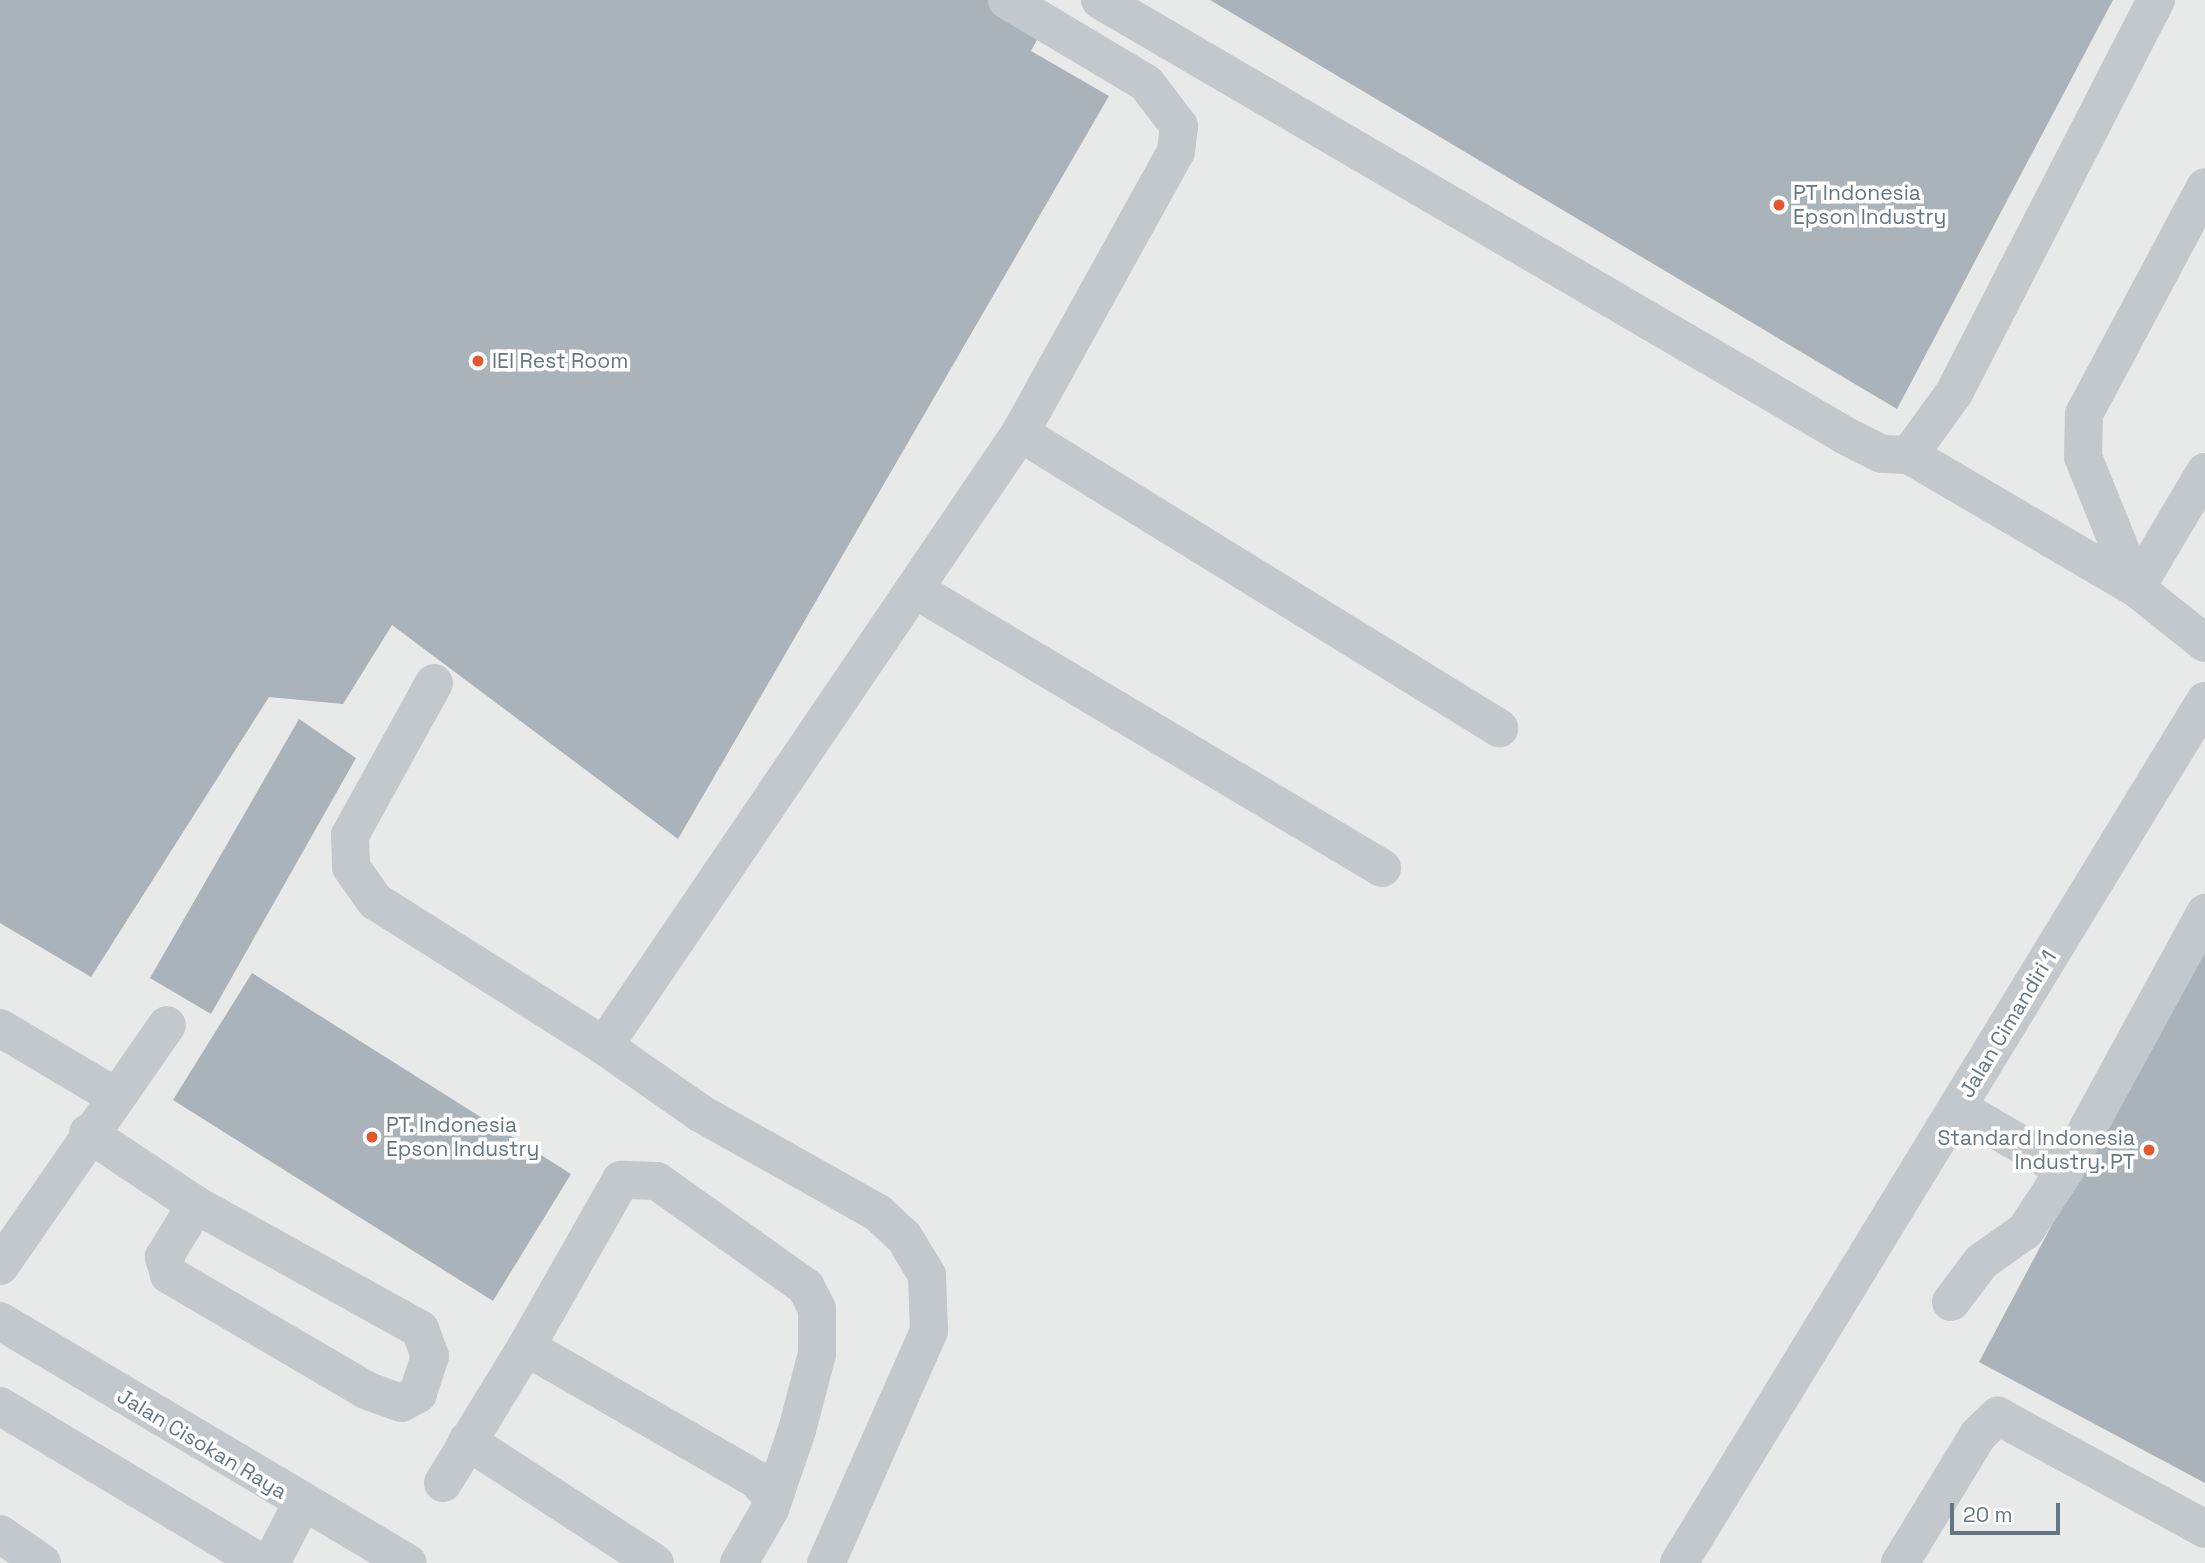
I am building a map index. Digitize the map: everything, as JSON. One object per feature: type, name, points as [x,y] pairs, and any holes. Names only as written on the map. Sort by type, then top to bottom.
[{"type":"street","points":[[604,1046],[1020,433],[1167,175],[1179,125],[1146,83],[1007,0]]},
{"type":"street","points":[[1100,0],[1846,436],[1882,454],[1909,455],[2136,588],[2205,643]]},
{"type":"street","points":[[1909,455],[1960,382],[2156,0]]},
{"type":"street","points":[[2136,588],[2083,457],[2084,414],[2205,187]]},
{"type":"street","points":[[1020,433],[1499,728]]},
{"type":"street","points":[[2136,588],[2205,472]]},
{"type":"street","points":[[914,589],[1382,868]]},
{"type":"street","points":[[434,683],[350,835],[351,867],[375,901],[604,1046],[700,1112],[878,1213],[904,1237],[927,1275],[929,1331],[834,1560]]},
{"type":"street","name":"Jalan Cimandiri 1","points":[[1679,1563],[2205,701]]},
{"type":"street","points":[[1951,1302],[1981,1262],[2025,1231],[2065,1170],[2205,914]]},
{"type":"street","points":[[0,1266],[88,1133],[167,1026]]},
{"type":"street","points":[[0,1028],[116,1097]]},
{"type":"street","points":[[1958,1107],[2065,1170]]},
{"type":"street","points":[[88,1133],[196,1205],[420,1329],[430,1356],[418,1394],[401,1403],[366,1390],[169,1275],[164,1257],[196,1205]]},
{"type":"street","points":[[443,1483],[526,1347],[614,1188],[632,1176],[657,1181],[806,1287],[817,1309],[817,1354],[765,1520],[739,1563]]},
{"type":"street","name":"Jalan Cisokan Raya","points":[[0,1321],[407,1563]]},
{"type":"street","points":[[526,1347],[756,1479],[771,1496]]},
{"type":"street","points":[[0,1406],[261,1563]]},
{"type":"street","points":[[1900,1563],[1978,1435],[1998,1416],[2205,1529]]},
{"type":"street","points":[[467,1441],[655,1563]]},
{"type":"street","points":[[271,1563],[302,1503]]},
{"type":"street","points":[[0,1534],[41,1563]]},
{"type":"shaded area","points":[[0,0],[2205,0],[2205,1563],[0,1563]]},
{"type":"building","name":"IEI Rest Room","points":[[0,0],[996,0],[1044,27],[1031,51],[1109,96],[678,839],[392,625],[343,704],[269,697],[91,977],[0,923]]},
{"type":"building","name":"PT Indonesia Epson Industry","points":[[1210,0],[2113,0],[1897,409]]},
{"type":"building","points":[[299,719],[356,758],[211,1014],[150,978]]},
{"type":"building","name":"Standard Indonesia Industry. PT","points":[[2205,937],[2205,1483],[1979,1362]]},
{"type":"building","name":"PT. Indonesia Epson Industry","points":[[252,973],[571,1174],[493,1301],[173,1100]]},
{"type":"place","name":"PT Indonesia Epson Industry","points":[[1779,205]]},
{"type":"place","name":"IEI Rest Room","points":[[478,361]]},
{"type":"place","name":"PT. Indonesia Epson Industry","points":[[372,1137]]},
{"type":"place","name":"Standard Indonesia Industry. PT","points":[[2149,1150]]}]
